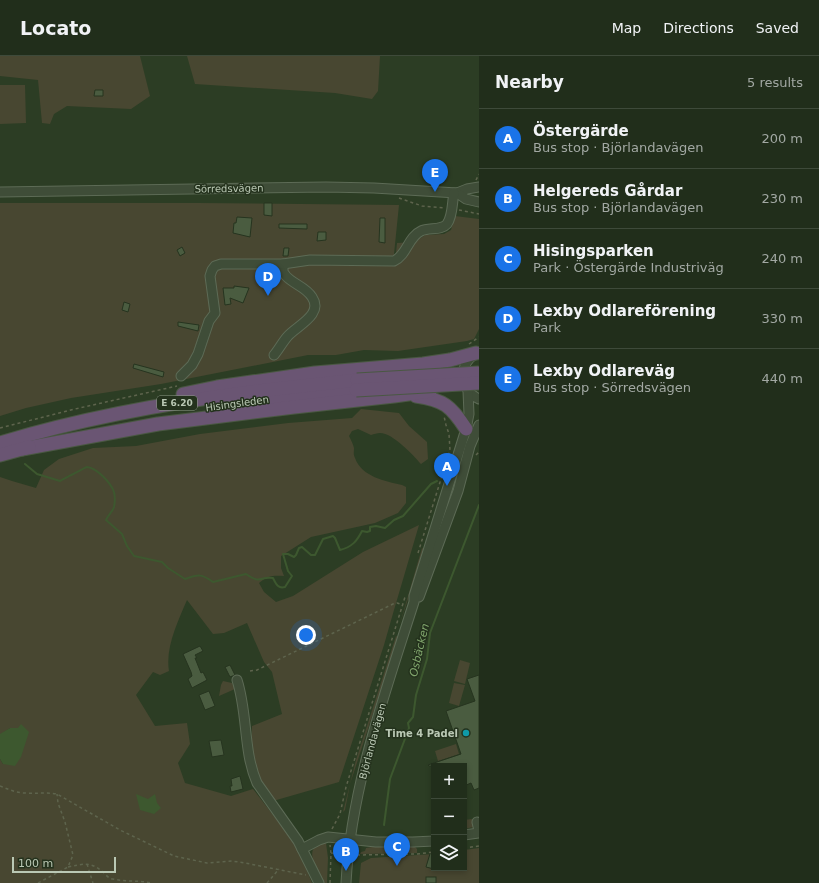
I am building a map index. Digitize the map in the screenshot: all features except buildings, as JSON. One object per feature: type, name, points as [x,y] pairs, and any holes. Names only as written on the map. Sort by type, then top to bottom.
[{"type":"highway","points":[[140,410],[184,394],[217,386],[315,373],[423,364],[450,360],[477,353]]},
{"type":"highway","name":"Hisingsleden","points":[[0,455],[143,418],[356,385],[479,373]]},
{"type":"highway","name":"Hisingsleden","points":[[0,443],[65,426],[173,403],[274,389],[356,385],[479,383]]},
{"type":"highway","points":[[22,449],[158,424],[434,390],[467,390]]},
{"type":"highway","points":[[408,394],[435,400],[450,409],[455,413],[466,429]]},
{"type":"street","name":"Sörredsvägen","points":[[0,192],[326,187],[374,188],[455,193],[479,187]]},
{"type":"street","name":"Sörredsvägen","points":[[455,193],[466,199],[479,202]]},
{"type":"street","points":[[181,376],[192,365],[198,354],[209,321],[215,313],[210,276],[212,270],[216,266],[227,263],[283,264],[310,260],[394,260],[400,257],[412,239],[420,231],[441,228],[449,221],[455,193]]},
{"type":"street","points":[[274,355],[286,338],[308,319],[315,307],[314,300],[310,294],[286,276],[283,272],[283,264]]},
{"type":"street","name":"Björlandavägen","points":[[346,883],[350,839],[366,761],[414,602],[414,596],[466,429],[469,414],[467,390],[462,378],[463,369],[467,361],[477,353]]},
{"type":"street","points":[[467,390],[479,399]]},
{"type":"street","name":"Björlandavägen","points":[[414,602],[419,598],[458,491],[470,446],[479,426]]},
{"type":"street","points":[[237,680],[242,694],[245,712],[249,759],[257,783],[300,845],[319,883]]},
{"type":"street","points":[[467,834],[479,832],[477,822]]},
{"type":"street","points":[[300,845],[331,837],[376,842],[431,841]]},
{"type":"path","points":[[397,198],[422,206],[479,214]]},
{"type":"path","points":[[418,553],[450,450],[449,434],[444,419],[450,409]]},
{"type":"path","points":[[476,455],[479,452]]},
{"type":"path","points":[[330,883],[330,845],[332,827],[340,814],[346,787],[406,595]]},
{"type":"path","points":[[250,671],[257,670],[393,604],[397,603],[403,605]]},
{"type":"path","points":[[0,786],[24,794],[57,794],[120,830],[174,856],[194,861],[216,863],[232,861],[310,876],[315,874]]},
{"type":"path","points":[[57,794],[73,855],[68,867]]},
{"type":"path","points":[[467,848],[479,846]]},
{"type":"path","points":[[359,855],[431,852]]},
{"type":"path","points":[[86,863],[93,883]]},
{"type":"path","points":[[38,883],[68,867],[86,863],[98,868],[111,879],[151,883]]},
{"type":"path","points":[[267,883],[279,869]]},
{"type":"shaded area","points":[[0,56],[140,56],[150,96],[131,109],[67,106],[54,114],[50,124],[42,123],[38,80],[0,76]]},
{"type":"shaded area","points":[[187,56],[380,56],[378,91],[372,99],[335,93],[195,84]]},
{"type":"shaded area","points":[[0,85],[25,85],[26,123],[0,124]]},
{"type":"shaded area","points":[[0,203],[399,205],[393,264],[395,263],[397,243],[415,242],[425,235],[444,234],[451,230],[455,216],[479,219],[479,329],[474,339],[467,341],[398,351],[364,350],[336,355],[308,355],[161,384],[71,398],[26,408],[0,416]]},
{"type":"shaded area","points":[[361,409],[399,413],[409,426],[427,442],[428,459],[421,464],[397,440],[385,434],[379,433],[371,435],[358,429],[352,431],[349,436],[354,448],[354,457],[363,470],[375,477],[406,487],[406,503],[398,513],[375,523],[311,537],[281,556],[281,568],[284,576],[270,576],[259,583],[264,592],[276,602],[293,596],[363,552],[419,525],[384,645],[339,782],[273,801],[260,782],[253,762],[252,726],[282,714],[272,672],[264,662],[247,623],[224,633],[213,634],[187,600],[173,635],[168,662],[169,671],[160,675],[153,672],[136,695],[155,726],[187,723],[190,744],[178,763],[185,783],[231,796],[253,789],[291,838],[312,883],[0,883],[0,759],[3,764],[18,728],[10,728],[0,735],[0,477],[36,488],[44,470],[59,459],[93,448],[136,446],[200,434],[288,423],[352,418]]},
{"type":"shaded area","points":[[422,548],[424,549],[399,627]]},
{"type":"shaded area","points":[[396,636],[398,637],[350,784],[356,760]]},
{"type":"shaded area","points":[[460,660],[470,663],[465,684],[454,681]]},
{"type":"shaded area","points":[[223,681],[232,683],[235,689],[219,696],[221,685]]},
{"type":"shaded area","points":[[454,683],[465,685],[459,706],[449,703]]},
{"type":"shaded area","points":[[21,724],[29,732],[21,757],[15,766],[3,764],[0,759],[0,734],[10,728],[18,728]]},
{"type":"shaded area","points":[[456,744],[459,754],[438,761],[435,751]]},
{"type":"shaded area","points":[[350,784],[345,810],[343,812]]},
{"type":"shaded area","points":[[136,794],[148,799],[155,794],[157,803],[161,808],[154,814],[140,810]]},
{"type":"shaded area","points":[[472,819],[474,827],[467,828],[467,820]]},
{"type":"shaded area","points":[[326,843],[328,858],[327,883],[324,883],[312,854],[316,845]]},
{"type":"shaded area","points":[[412,846],[417,849],[417,853],[360,854],[361,852],[365,851],[366,848],[372,847]]},
{"type":"shaded area","points":[[479,848],[479,883],[359,883],[361,863],[371,858],[431,854],[431,871],[467,871],[467,850]]},
{"type":"waterway","points":[[25,464],[37,474],[60,481],[87,467],[95,470],[103,476],[112,488],[115,501],[113,510],[106,520],[122,534],[127,546],[134,556],[162,562],[168,568],[185,579],[200,576],[206,577],[213,582],[246,574],[258,580],[273,578],[278,586],[281,587],[285,587],[292,576],[288,571],[283,554],[288,554],[294,557],[299,548],[302,547],[311,555],[315,555],[323,539],[333,536],[340,550],[348,547],[356,541],[362,531],[370,531],[370,527],[376,526],[385,528],[394,520],[403,516],[431,484],[437,481]]},
{"type":"waterway","name":"Osbäcken","points":[[384,825],[390,779],[409,728],[408,723],[413,717],[416,695],[427,659],[430,633],[479,505]]},
{"type":"place","name":"Lexby Odlareväg","points":[[435,192]]},
{"type":"place","name":"Lexby Odlareförening","points":[[268,296]]},
{"type":"place","name":"Östergärde","points":[[447,486]]},
{"type":"place","name":"Time 4 Padel","points":[[466,733]]},
{"type":"place","name":"Hisingsparken","points":[[397,866]]},
{"type":"place","name":"Helgereds Gårdar","points":[[346,871]]}]
